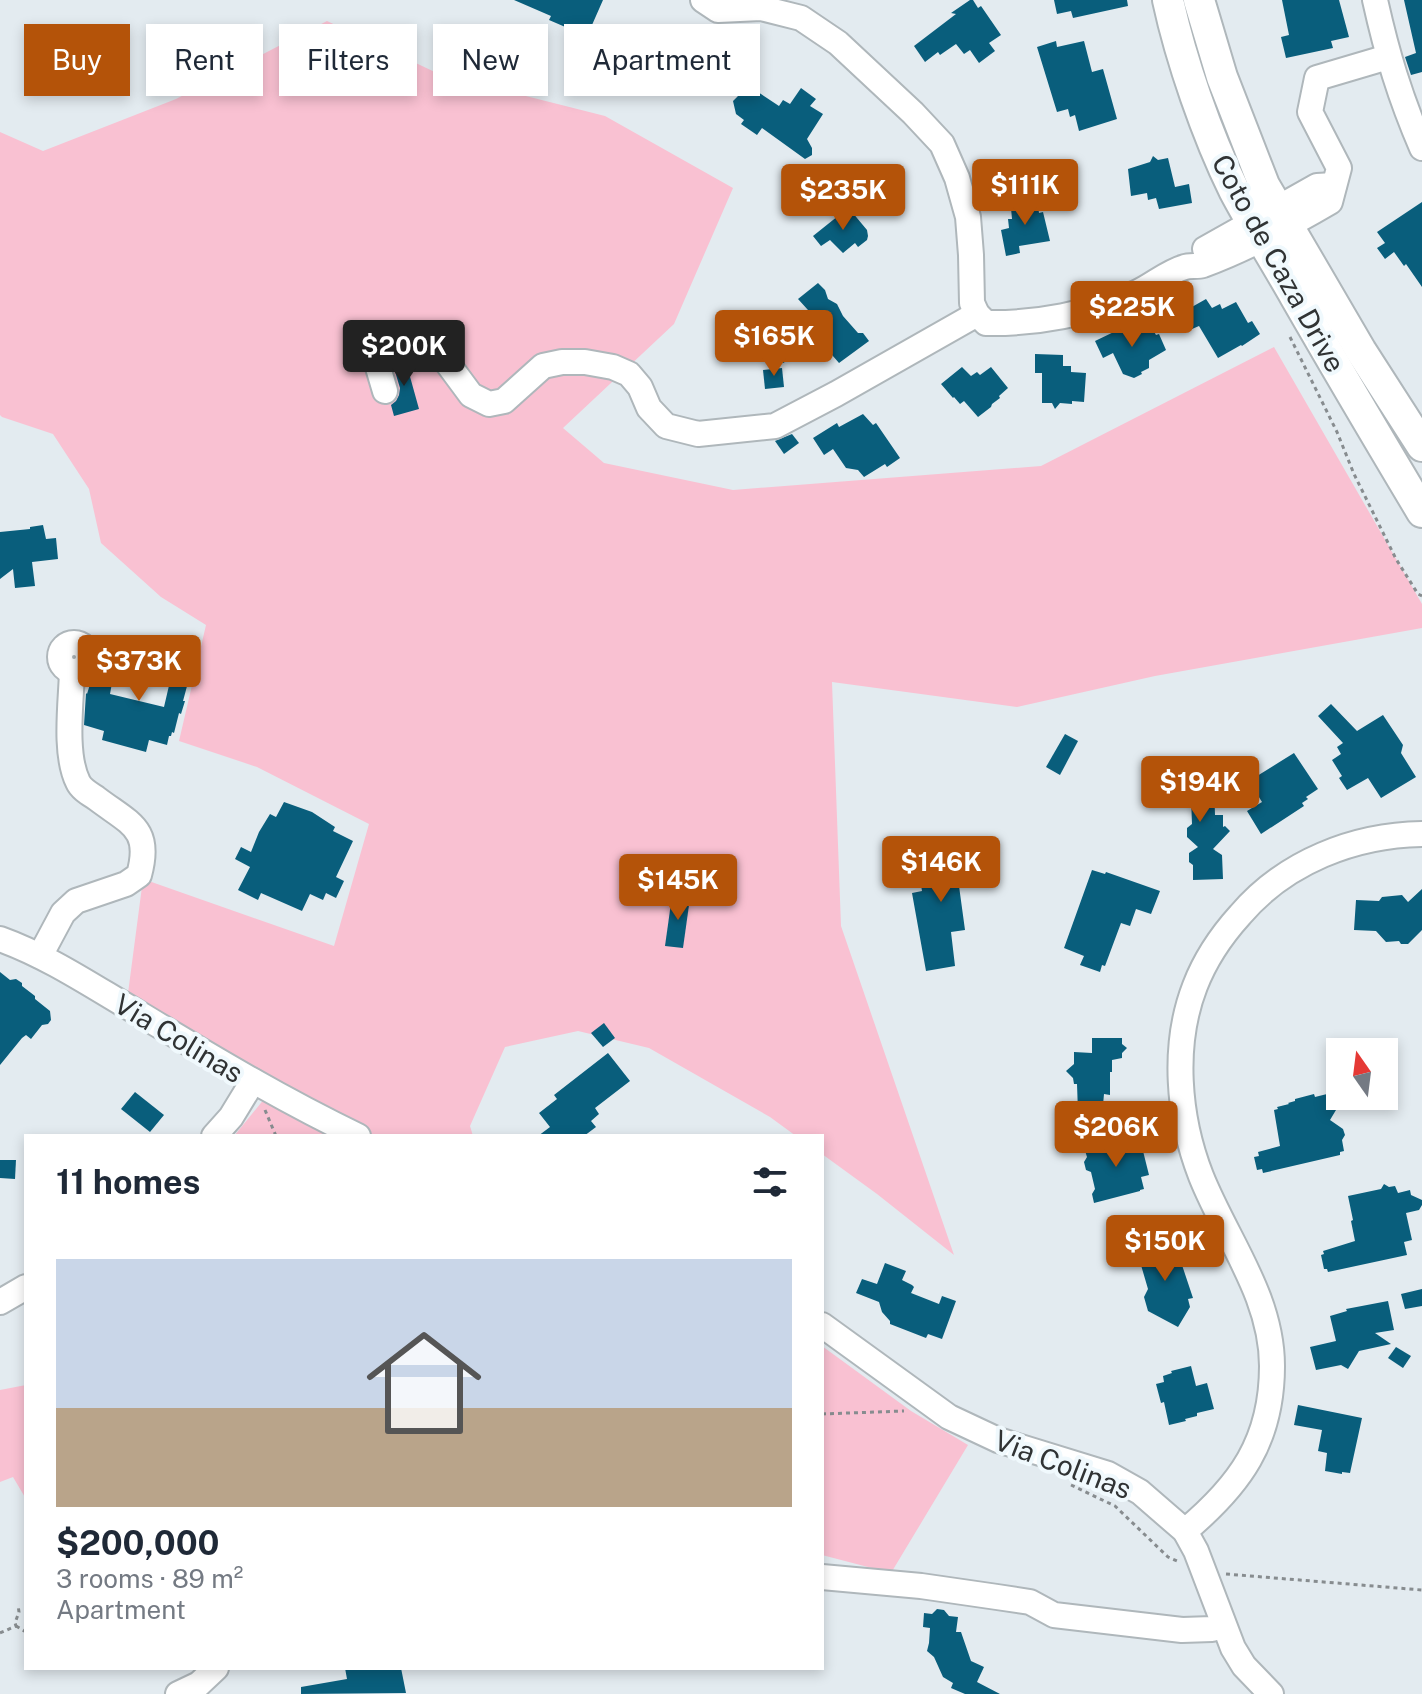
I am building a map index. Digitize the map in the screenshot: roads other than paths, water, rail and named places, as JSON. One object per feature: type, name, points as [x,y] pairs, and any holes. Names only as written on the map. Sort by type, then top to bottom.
[{"type":"main road","name":"Coto de Caza Drive","points":[[1168,0],[1173,24],[1212,139],[1234,189],[1271,224],[1361,351],[1422,446]]},
{"type":"main road","name":"Coto de Caza Drive","points":[[1199,0],[1222,77],[1264,185],[1271,224],[1343,380],[1422,512]]},
{"type":"street","points":[[1375,0],[1388,57],[1422,148]]},
{"type":"street","points":[[711,5],[761,8],[801,18],[838,43],[942,144],[957,178],[968,217],[972,303],[986,323],[1016,323],[1094,309],[1136,293],[1185,267],[1194,254],[1330,202],[1339,168],[1310,112],[1317,78],[1388,57]]},
{"type":"street","points":[[385,391],[372,347],[415,337],[431,341],[471,395],[489,404],[504,401],[543,366],[585,362],[613,367],[629,374],[640,387],[649,408],[666,426],[698,434],[775,426],[977,314]]},
{"type":"street","points":[[40,956],[63,913],[76,901],[126,884],[139,875],[144,859],[143,840],[135,827],[79,785],[70,752],[72,672]]},
{"type":"street","points":[[1185,1531],[1209,1511],[1237,1480],[1252,1456],[1271,1392],[1272,1363],[1268,1328],[1255,1287],[1201,1176],[1189,1140],[1180,1078],[1185,1021],[1194,987],[1226,931],[1246,907],[1272,884],[1310,860],[1349,845],[1396,835],[1422,834]]},
{"type":"street","name":"Via Colinas","points":[[0,939],[40,956],[253,1081],[354,1134]]},
{"type":"street","points":[[216,1134],[231,1117],[253,1081]]},
{"type":"street","points":[[0,1302],[24,1288]]},
{"type":"street","name":"Via Colinas","points":[[824,1326],[949,1417],[998,1440],[1108,1474],[1140,1492],[1185,1531],[1196,1551],[1233,1648],[1244,1666],[1271,1694]]},
{"type":"street","points":[[824,1577],[921,1586],[1030,1602],[1054,1615],[1182,1630],[1223,1626]]},
{"type":"street","points":[[178,1694],[199,1684],[214,1670]]}]
